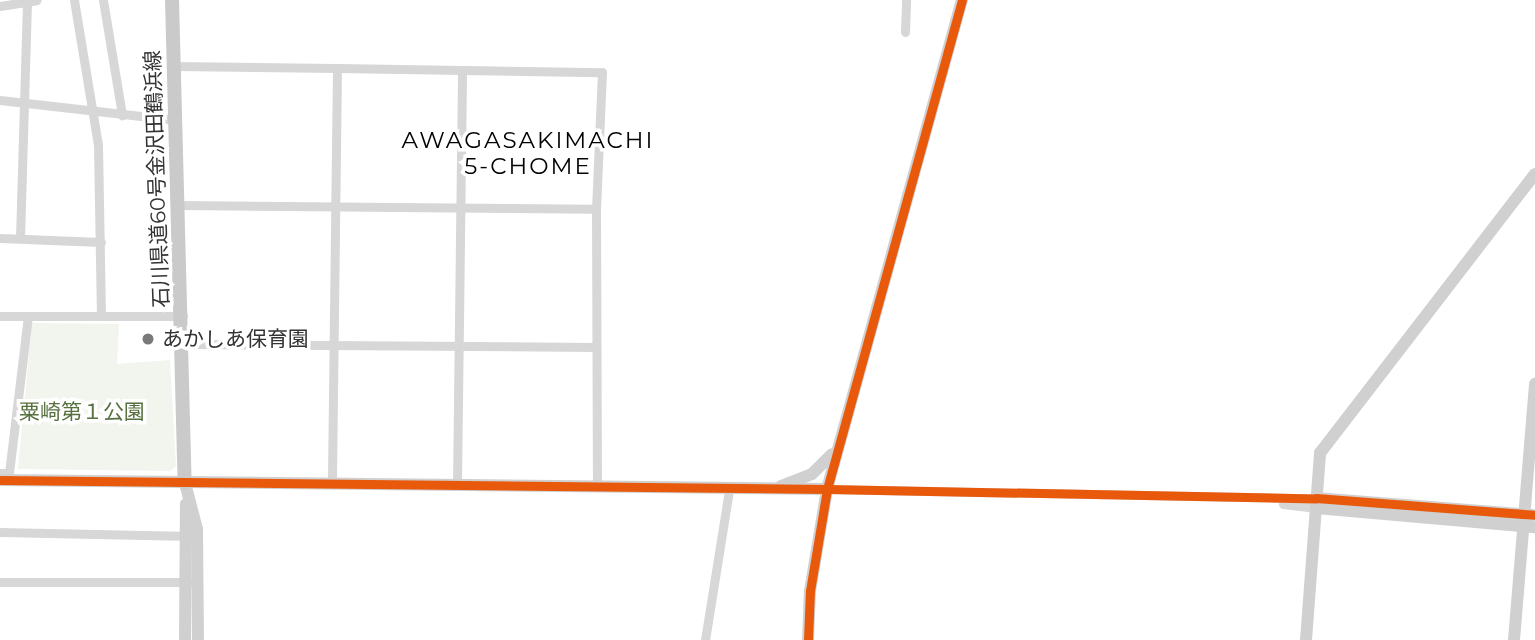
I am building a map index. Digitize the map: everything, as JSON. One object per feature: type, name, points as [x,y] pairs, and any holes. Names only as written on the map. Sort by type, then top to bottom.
[{"type":"main road","name":"石川県道60号金沢田鶴浜線","points":[[172,0],[183,316],[185,483]]},
{"type":"street","points":[[74,0],[92,114],[101,242],[101,316]]},
{"type":"street","points":[[103,0],[122,115]]},
{"type":"street","points":[[905,32],[906,0]]},
{"type":"street","points":[[808,640],[810,591],[835,450],[962,0]]},
{"type":"street","points":[[0,6],[32,1],[23,103],[20,238]]},
{"type":"street","points":[[174,66],[601,72],[596,209],[597,487]]},
{"type":"street","points":[[332,484],[333,208],[337,68]]},
{"type":"street","points":[[457,485],[462,70]]},
{"type":"street","points":[[0,100],[92,114],[176,120]]},
{"type":"street","points":[[1306,640],[1320,453],[1535,174]]},
{"type":"street","points":[[178,205],[596,209]]},
{"type":"street","points":[[0,238],[101,242]]},
{"type":"street","points":[[0,316],[183,316]]},
{"type":"street","points":[[0,473],[9,473],[28,317]]},
{"type":"street","points":[[183,344],[596,347]]},
{"type":"street","points":[[1514,640],[1531,521],[1535,384]]},
{"type":"street","points":[[774,489],[812,474],[835,450]]},
{"type":"street","points":[[0,480],[827,489],[1261,500],[1531,521]]},
{"type":"street","points":[[185,483],[191,536],[191,582],[185,640]]},
{"type":"street","points":[[705,640],[729,490]]},
{"type":"street","points":[[0,532],[191,536]]},
{"type":"street","points":[[0,582],[191,582]]},
{"type":"street","points":[[191,582],[198,640]]},
{"type":"green space","name":"粟崎第１公園","points":[[32,323],[119,324],[117,364],[170,360],[176,466],[170,471],[18,469]]},
{"type":"cycle path","points":[[0,480],[827,489],[962,0]]},
{"type":"cycle path","points":[[808,640],[810,591],[827,489],[1316,498],[1535,515]]},
{"type":"place","name":"あかしあ保育園","points":[[148,339]]},
{"type":"district","name":"AWAGASAKIMACHI 5-CHOME","points":[[528,153]]}]
